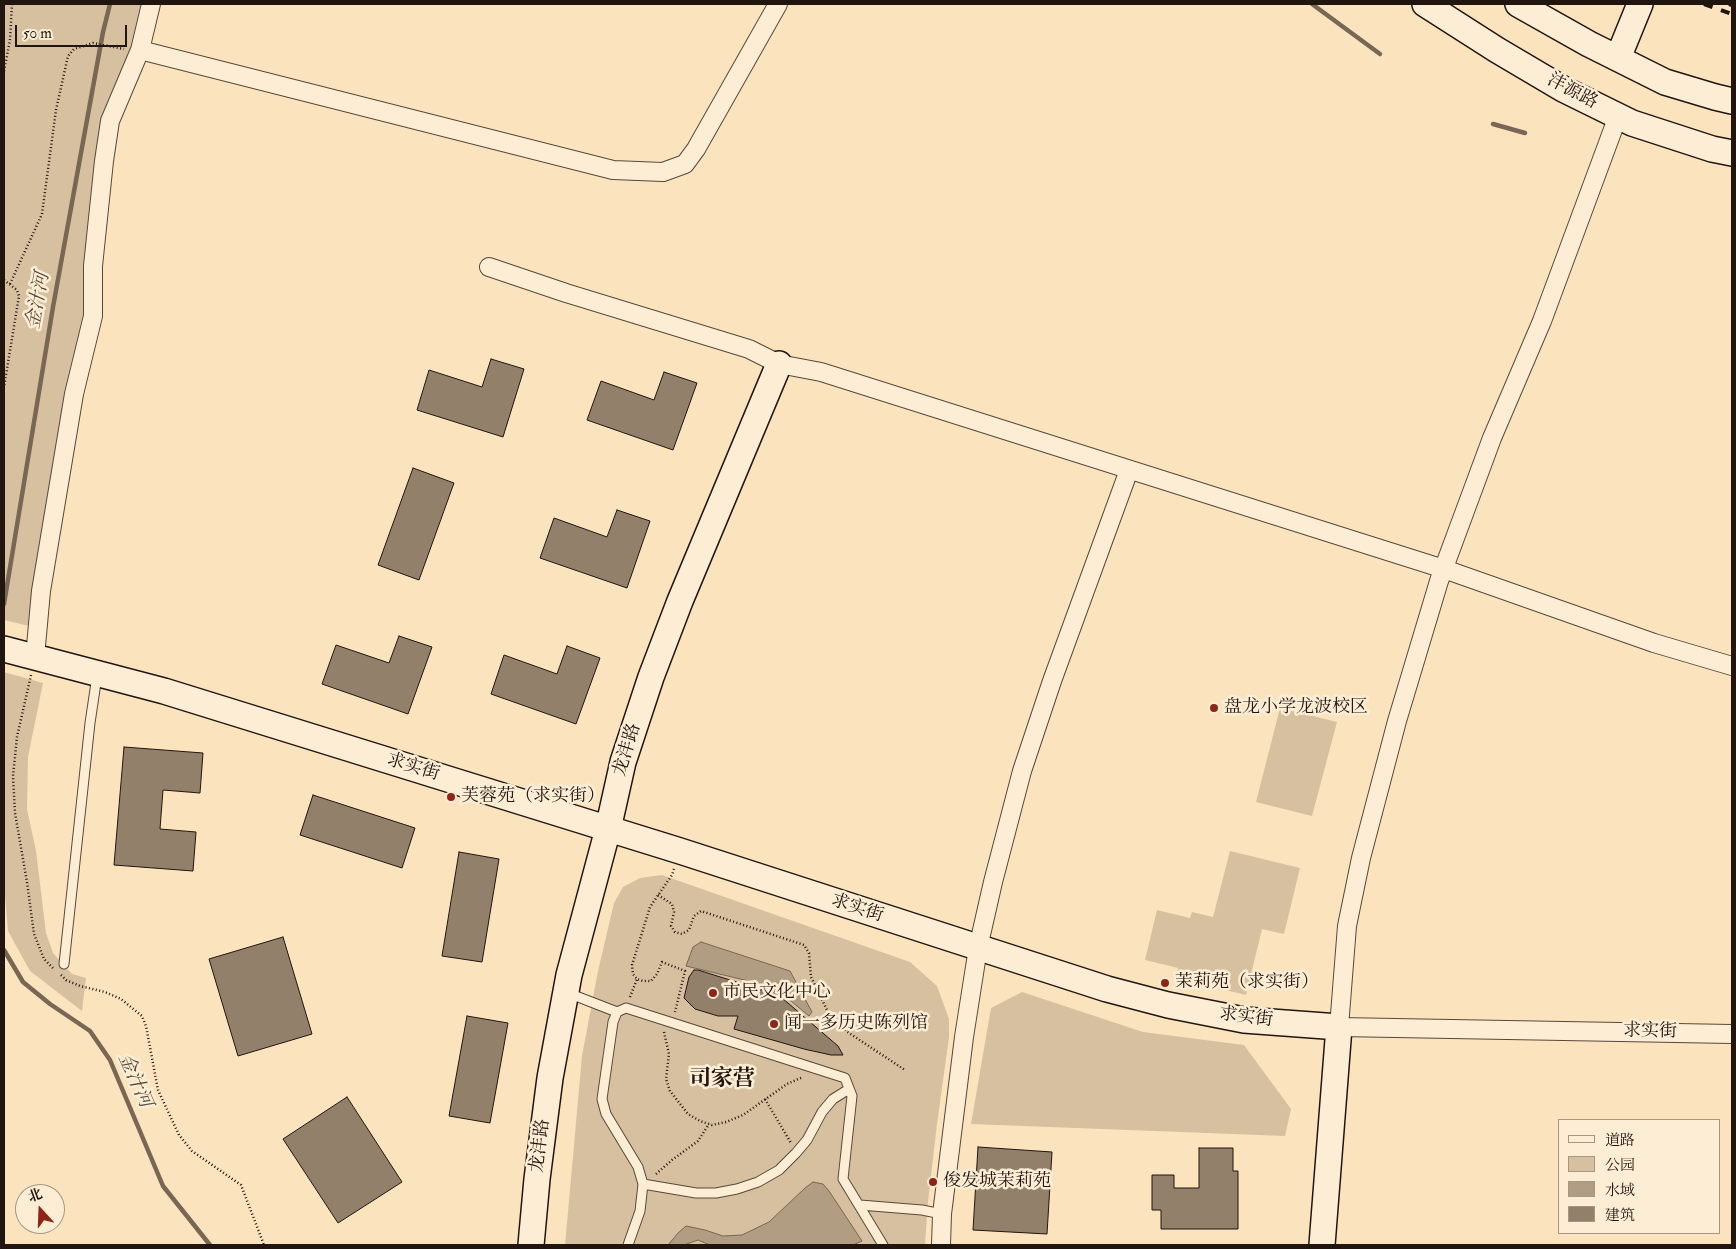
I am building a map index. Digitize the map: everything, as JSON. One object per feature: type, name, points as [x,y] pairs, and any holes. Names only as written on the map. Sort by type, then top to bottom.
[{"type":"street","points":[[20,653],[43,582],[74,394],[92,316],[93,266],[110,121],[133,50],[151,4]]},
{"type":"street","points":[[133,50],[614,170],[664,172],[685,164],[696,150],[778,4]]},
{"type":"street","name":"沣源路","points":[[1425,4],[1563,89],[1618,116],[1712,149],[1732,154]]},
{"type":"street","points":[[1518,4],[1665,82],[1732,101]]},
{"type":"street","points":[[1618,58],[1640,4]]},
{"type":"street","points":[[1322,1245],[1347,926],[1361,858],[1397,721],[1444,568],[1492,438],[1542,321],[1618,116]]},
{"type":"street","points":[[489,267],[566,293],[749,349],[779,364],[822,372],[1444,568],[1654,643],[1732,666]]},
{"type":"street","name":"龙沣路","points":[[531,1245],[550,1078],[566,992],[608,829],[623,762],[680,602],[779,364]]},
{"type":"street","points":[[941,1245],[942,1214],[964,1036],[978,948],[993,882],[1022,771],[1055,671],[1129,470]]},
{"type":"street","name":"求实街","points":[[20,653],[164,691],[680,851],[1107,989],[1168,1005],[1244,1020],[1340,1027],[1732,1034]]},
{"type":"lane","points":[[64,964],[90,723],[98,673]]},
{"type":"lane","points":[[566,992],[617,1012]]},
{"type":"lane","points":[[628,1245],[640,1211],[643,1184],[638,1167],[606,1114],[602,1099],[613,1022],[617,1012],[626,1008],[845,1078],[852,1096],[843,1179],[883,1245]]},
{"type":"lane","points":[[643,1184],[696,1193],[716,1193],[758,1182],[779,1170],[796,1153],[822,1112],[833,1099],[849,1089]]},
{"type":"lane","points":[[860,1205],[922,1210],[942,1214]]},
{"type":"path","points":[[4,71],[10,40],[12,4]]},
{"type":"path","points":[[10,284],[42,214],[56,110],[68,56],[74,49],[93,44],[133,50]]},
{"type":"path","points":[[4,280],[16,290],[19,296],[4,387]]},
{"type":"path","points":[[20,653],[17,737],[13,776],[15,813],[34,934],[44,959],[66,980],[121,999],[142,1016],[146,1026],[158,1090],[179,1135],[192,1150],[241,1185],[264,1245]]},
{"type":"path","points":[[672,1023],[685,971],[662,962],[658,974],[651,981],[643,982],[633,974],[632,966],[650,907],[672,875],[680,851]]},
{"type":"path","points":[[658,895],[672,904],[674,912],[671,926],[675,932],[682,934],[689,930],[694,916],[701,912],[804,945],[809,953],[812,977],[827,1010],[846,1031],[905,1070]]},
{"type":"path","points":[[626,1008],[637,979]]},
{"type":"path","points":[[660,1019],[669,1054],[666,1079],[670,1091],[688,1114],[712,1125],[743,1115],[787,1084],[819,1070]]},
{"type":"path","points":[[765,1099],[796,1153]]},
{"type":"path","points":[[643,1184],[698,1140],[709,1124]]},
{"type":"green space","points":[[4,4],[141,4],[124,73],[87,308],[29,626],[4,620]]},
{"type":"green space","points":[[4,672],[43,683],[28,757],[27,809],[36,851],[46,933],[53,953],[72,974],[86,978],[82,1011],[30,971],[8,931],[4,883]]},
{"type":"green space","points":[[1280,708],[1337,722],[1312,816],[1256,802]]},
{"type":"green space","points":[[1230,851],[1300,868],[1284,934],[1262,929],[1246,995],[1176,978],[1178,968],[1145,960],[1157,910],[1190,918],[1192,912],[1213,917]]},
{"type":"green space","points":[[662,875],[910,962],[937,986],[949,1019],[949,1037],[928,1202],[925,1245],[565,1245],[582,1056],[598,971],[614,903],[623,887],[640,878]]},
{"type":"green space","points":[[1022,992],[1143,1032],[1244,1045],[1291,1109],[1285,1136],[971,1124],[991,1008]]},
{"type":"water","points":[[701,942],[790,971],[812,1012],[809,1016],[779,991],[757,983],[686,966],[693,947]]},
{"type":"water","points":[[813,1182],[823,1184],[829,1191],[862,1241],[853,1245],[710,1245],[698,1240],[684,1245],[668,1245],[686,1226],[723,1236],[742,1235],[769,1222]]},
{"type":"building","points":[[491,359],[524,369],[503,437],[417,410],[429,370],[482,387]]},
{"type":"building","points":[[664,372],[697,383],[673,450],[587,420],[601,381],[654,400]]},
{"type":"building","points":[[413,468],[454,483],[419,580],[378,565]]},
{"type":"building","points":[[617,510],[650,521],[627,588],[540,558],[554,518],[607,537]]},
{"type":"building","points":[[399,636],[432,647],[408,714],[322,684],[336,645],[389,663]]},
{"type":"building","points":[[567,646],[600,658],[576,724],[491,694],[504,655],[557,674]]},
{"type":"building","points":[[124,747],[203,753],[200,793],[163,790],[160,829],[196,832],[193,871],[114,865]]},
{"type":"building","points":[[313,795],[415,828],[402,868],[300,835]]},
{"type":"building","points":[[459,852],[499,859],[482,962],[442,956]]},
{"type":"building","points":[[283,937],[312,1034],[238,1056],[209,959]]},
{"type":"building","points":[[694,970],[746,985],[753,993],[766,988],[774,991],[838,1046],[843,1055],[831,1055],[804,1049],[734,1029],[738,1016],[718,1016],[695,1009],[684,998],[689,977]]},
{"type":"building","points":[[467,1016],[508,1023],[490,1123],[449,1116]]},
{"type":"building","points":[[347,1097],[402,1182],[338,1223],[283,1139]]},
{"type":"building","points":[[978,1147],[1052,1152],[1047,1234],[973,1230]]},
{"type":"building","points":[[1199,1148],[1233,1148],[1233,1171],[1238,1171],[1238,1229],[1161,1229],[1161,1210],[1152,1210],[1152,1175],[1174,1175],[1174,1188],[1199,1188]]},
{"type":"waterway","name":"金汁河","points":[[4,604],[53,307],[103,32],[110,4]]},
{"type":"waterway","points":[[1312,4],[1380,54]]},
{"type":"waterway","points":[[1493,124],[1525,133]]},
{"type":"waterway","name":"金汁河","points":[[4,950],[23,982],[50,1004],[90,1031],[110,1060],[163,1186],[210,1245]]},
{"type":"railway","points":[[1704,4],[1732,14]]},
{"type":"place","name":"盘龙小学龙波校区","points":[[1214,708]]},
{"type":"place","name":"芙蓉苑（求实街）","points":[[451,797]]},
{"type":"place","name":"茉莉苑（求实街）","points":[[1165,983]]},
{"type":"place","name":"市民文化中心","points":[[713,993]]},
{"type":"place","name":"闻一多历史陈列馆","points":[[774,1024]]},
{"type":"place","name":"俊发城茉莉苑","points":[[933,1182]]},
{"type":"district","name":"司家营","points":[[722,1080]]}]
